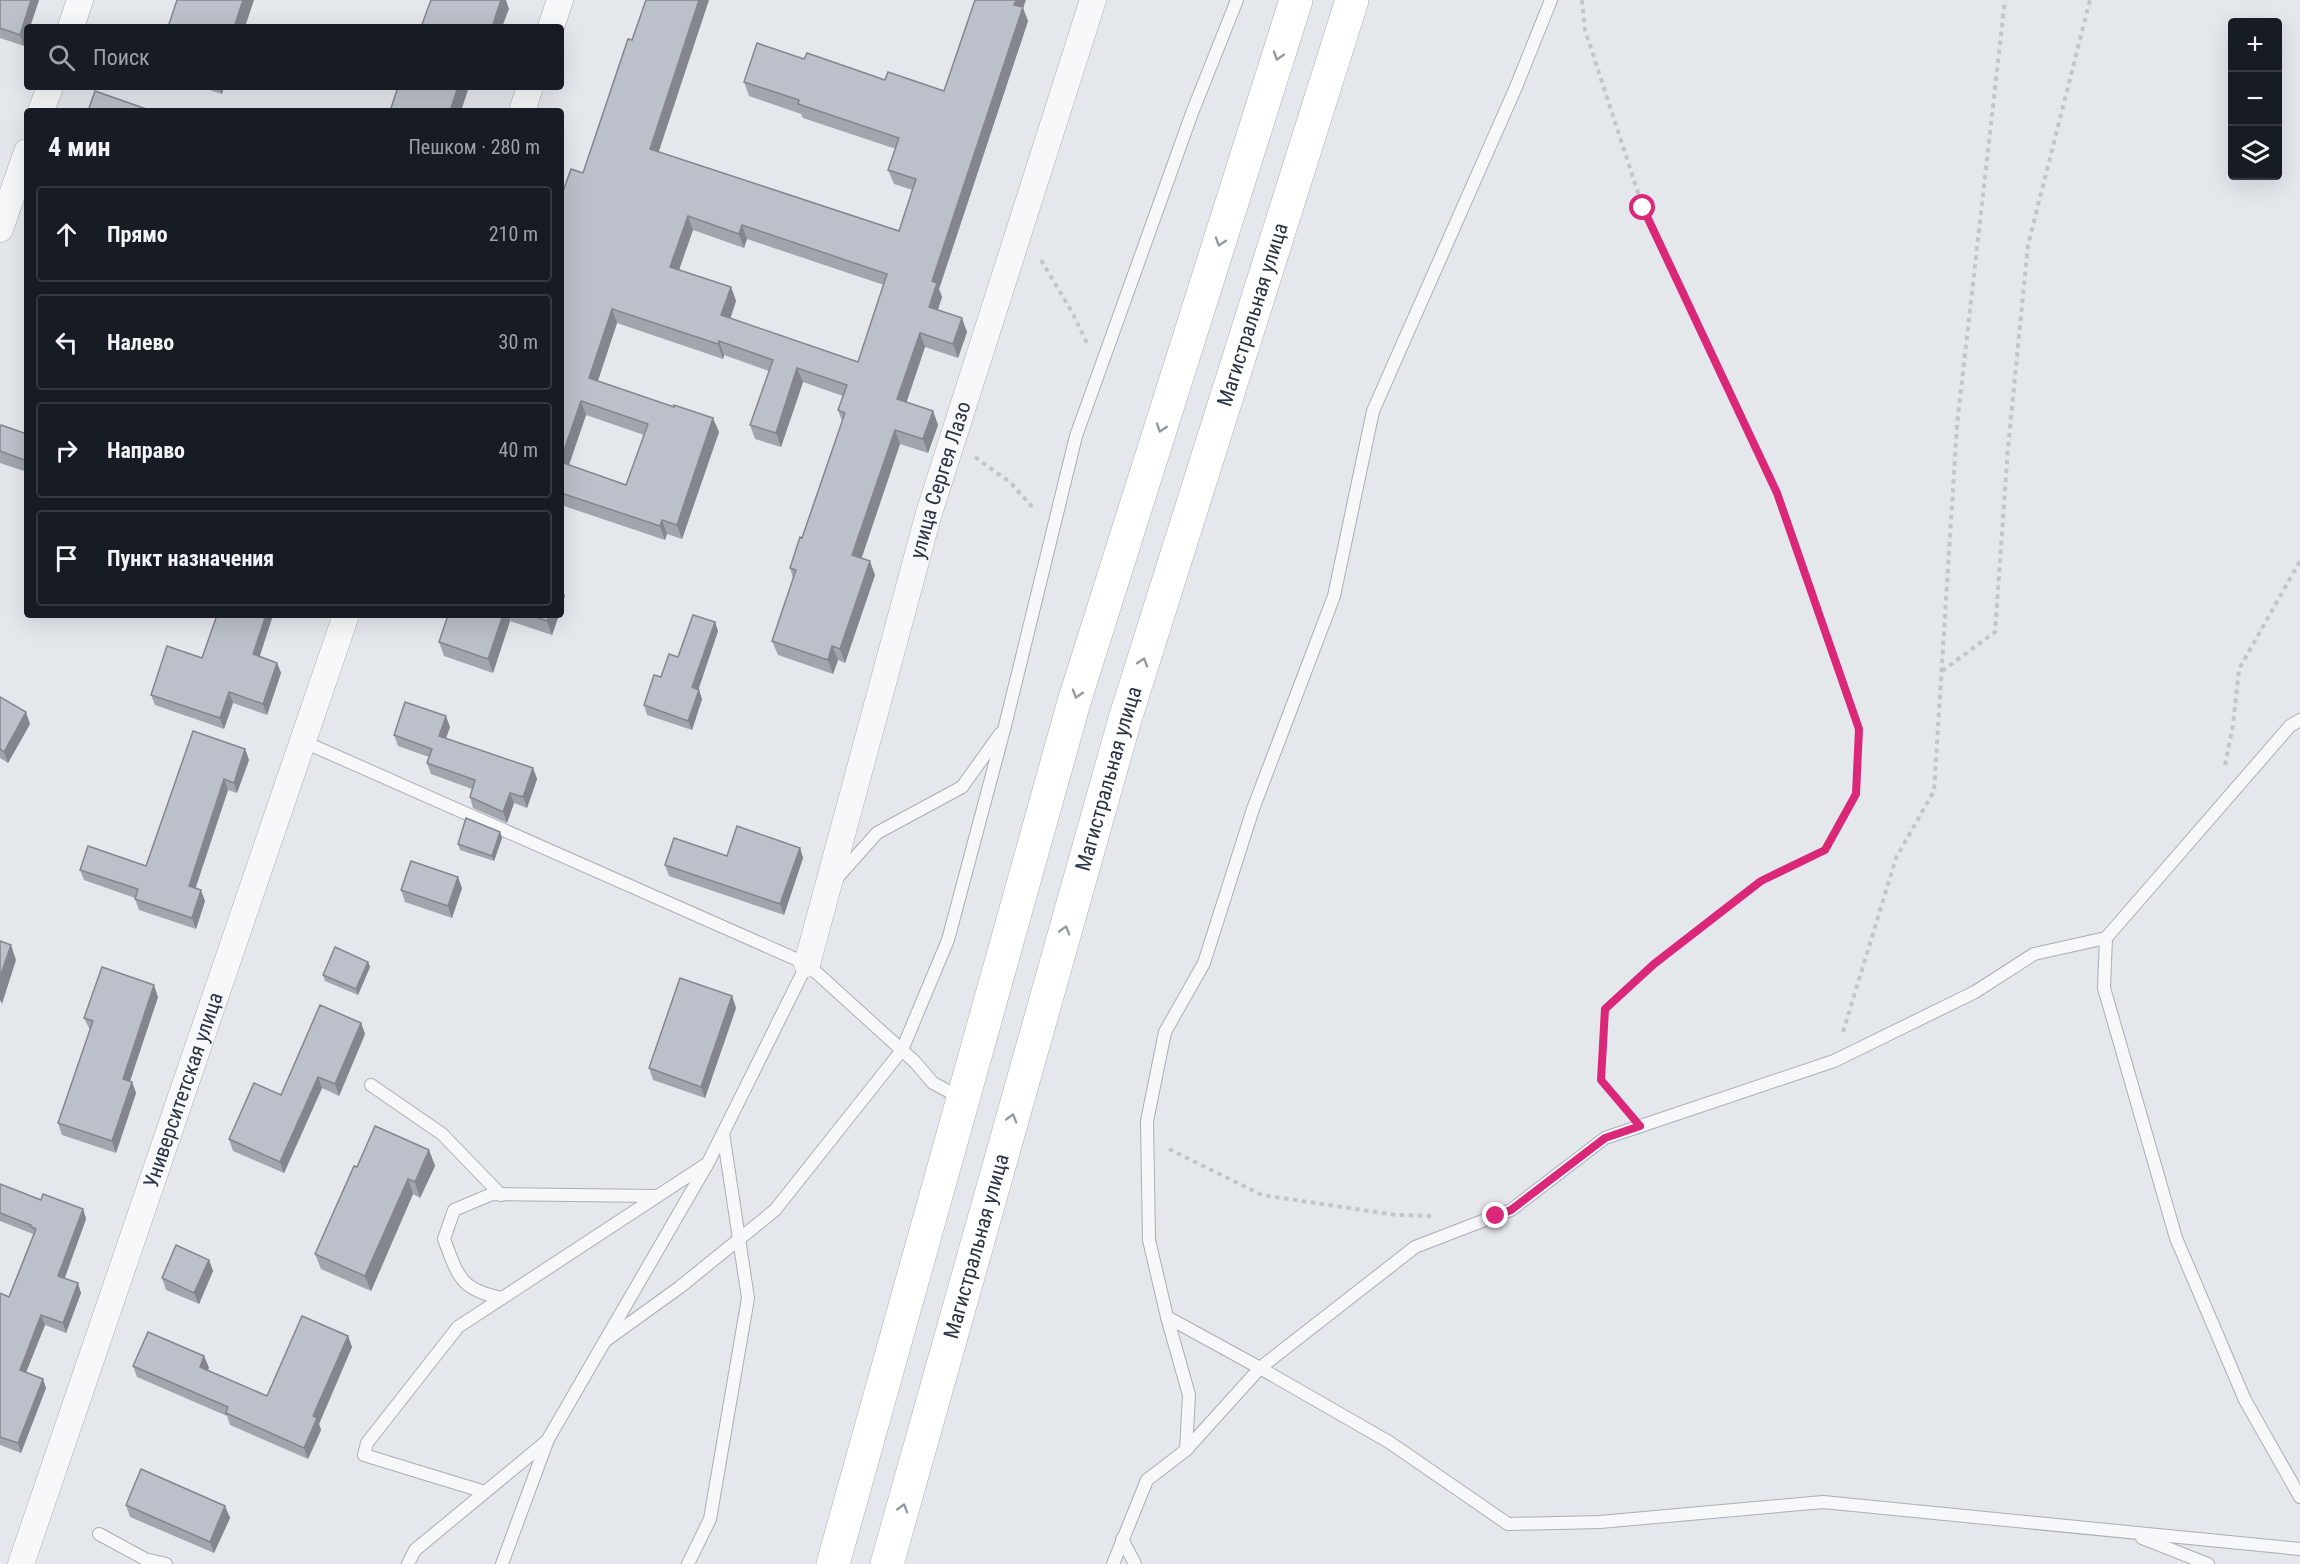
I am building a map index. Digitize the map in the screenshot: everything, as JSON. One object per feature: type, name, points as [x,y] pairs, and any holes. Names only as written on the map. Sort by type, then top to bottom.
[{"type":"main road","points":[[833,1564],[1074,702],[1296,0]]},
{"type":"main road","name":"Магистральная улица","points":[[887,1564],[1125,719],[1352,0]]},
{"type":"street","points":[[72,24],[80,0]]},
{"type":"street","points":[[552,24],[560,0]]},
{"type":"street","name":"улица Сергея Лазо","points":[[807,964],[929,513],[1093,0]]},
{"type":"street","points":[[42,108],[49,90]]},
{"type":"street","points":[[523,108],[529,90]]},
{"type":"street","points":[[0,229],[24,161]]},
{"type":"street","name":"Университетская улица","points":[[21,1564],[345,618]]},
{"type":"lane","points":[[605,1341],[680,1287],[775,1210],[902,1050],[948,940],[1005,726],[1076,436],[1192,113],[1237,0]]},
{"type":"lane","points":[[1186,1450],[1189,1395],[1167,1317],[1149,1240],[1147,1121],[1165,1032],[1204,963],[1253,809],[1334,596],[1373,411],[1516,87],[1551,0]]},
{"type":"lane","points":[[1113,1564],[1147,1480],[1186,1450],[1260,1368],[1415,1247],[1511,1210],[1605,1138],[1834,1061],[1975,992],[2034,954],[2106,938],[2290,726],[2300,720]]},
{"type":"lane","points":[[828,888],[877,833],[962,787],[1005,726]]},
{"type":"lane","points":[[302,741],[807,964],[902,1050],[933,1083],[963,1099]]},
{"type":"lane","points":[[2106,938],[2104,988],[2176,1238],[2245,1400],[2300,1497]]},
{"type":"lane","points":[[502,1564],[547,1441],[708,1163],[807,964]]},
{"type":"lane","points":[[371,1085],[442,1134],[501,1195]]},
{"type":"lane","points":[[688,1564],[710,1519],[748,1298],[723,1133]]},
{"type":"lane","points":[[485,1492],[364,1455],[367,1443],[458,1327],[708,1163]]},
{"type":"lane","points":[[502,1298],[479,1293],[459,1277],[444,1239],[454,1210],[492,1194],[657,1196]]},
{"type":"lane","points":[[1167,1317],[1389,1442],[1508,1524],[1600,1522],[1823,1502],[2300,1549]]},
{"type":"lane","points":[[408,1564],[415,1550],[547,1441]]},
{"type":"lane","points":[[2127,1532],[2208,1564]]},
{"type":"lane","points":[[99,1534],[145,1559],[166,1564]]},
{"type":"lane","points":[[1122,1539],[1135,1564]]},
{"type":"path","points":[[1582,0],[1585,30],[1643,208],[1777,493],[1859,729],[1856,794],[1825,850],[1761,881],[1654,964],[1605,1009],[1601,1080],[1640,1126]]},
{"type":"path","points":[[1834,1061],[1896,858],[1934,791],[1957,425],[2005,0]]},
{"type":"path","points":[[1941,672],[1995,632],[2008,448],[2028,246],[2090,0]]},
{"type":"path","points":[[1021,226],[1072,312],[1100,369]]},
{"type":"path","points":[[952,441],[1011,483],[1053,530]]},
{"type":"path","points":[[2214,813],[2233,725],[2239,669],[2300,561]]},
{"type":"path","points":[[1147,1137],[1262,1196],[1396,1215],[1440,1216]]},
{"type":"building","points":[[0,0],[31,0],[20,35],[0,28]]},
{"type":"building","points":[[177,0],[243,0],[235,24],[169,24]]},
{"type":"building","points":[[431,0],[501,0],[493,24],[422,24]]},
{"type":"building","points":[[646,0],[699,0],[650,149],[899,231],[916,179],[888,170],[899,138],[798,104],[799,100],[744,82],[757,43],[804,59],[807,53],[885,80],[888,72],[944,91],[975,0],[1016,0],[1014,5],[1023,7],[932,281],[937,283],[929,307],[962,318],[953,344],[920,333],[897,399],[933,411],[923,439],[895,430],[852,555],[870,561],[840,649],[832,646],[828,660],[772,641],[796,570],[790,568],[845,413],[838,410],[847,385],[797,368],[776,433],[750,425],[773,360],[719,341],[718,344],[612,309],[589,378],[713,418],[677,525],[662,520],[660,526],[564,494],[564,463],[626,485],[648,424],[581,401],[564,450],[564,189],[571,169],[583,173],[628,39],[632,40]],"holes":[[[688,216],[739,234],[742,225],[887,274],[858,362],[721,315],[731,287],[670,267]]]},
{"type":"building","points":[[397,90],[457,90],[451,108],[391,108]]},
{"type":"building","points":[[95,91],[143,108],[89,108]]},
{"type":"building","points":[[1,425],[24,433],[24,460],[0,451]]},
{"type":"building","points":[[693,615],[715,622],[692,687],[699,690],[688,721],[644,705],[654,675],[661,677],[669,654],[678,657]]},
{"type":"building","points":[[216,618],[265,618],[253,654],[277,663],[263,704],[229,692],[220,718],[151,695],[167,646],[202,658]]},
{"type":"building","points":[[447,618],[502,618],[488,659],[439,642]]},
{"type":"building","points":[[0,697],[26,712],[4,752],[0,749]]},
{"type":"building","points":[[405,702],[446,716],[439,736],[533,768],[523,797],[510,793],[503,812],[470,797],[475,780],[427,763],[432,749],[394,735]]},
{"type":"building","points":[[193,731],[245,749],[234,783],[224,779],[189,886],[201,890],[192,918],[135,899],[138,889],[80,870],[88,846],[146,866]]},
{"type":"building","points":[[466,818],[500,832],[492,856],[458,844]]},
{"type":"building","points":[[737,826],[800,848],[780,904],[665,865],[674,838],[727,856]]},
{"type":"building","points":[[411,861],[458,877],[448,906],[401,890]]},
{"type":"building","points":[[0,941],[11,945],[0,977]]},
{"type":"building","points":[[335,947],[368,962],[356,989],[323,975]]},
{"type":"building","points":[[102,967],[154,985],[123,1079],[132,1082],[112,1141],[58,1123],[93,1021],[84,1018]]},
{"type":"building","points":[[680,978],[732,996],[701,1087],[649,1068]]},
{"type":"building","points":[[320,1005],[361,1023],[335,1084],[318,1077],[280,1162],[229,1139],[254,1083],[281,1095]]},
{"type":"building","points":[[375,1126],[429,1150],[415,1182],[408,1179],[365,1276],[315,1254],[354,1166],[357,1167]]},
{"type":"building","points":[[0,1184],[41,1200],[43,1194],[83,1209],[58,1276],[78,1283],[63,1323],[41,1315],[20,1370],[43,1379],[18,1443],[0,1437],[0,1293],[9,1297],[36,1229],[0,1213]]},
{"type":"building","points":[[176,1245],[209,1260],[194,1293],[162,1278]]},
{"type":"building","points":[[302,1316],[348,1336],[313,1416],[317,1418],[304,1448],[226,1413],[228,1407],[133,1366],[148,1332],[204,1356],[200,1367],[267,1396]]},
{"type":"building","points":[[141,1469],[225,1506],[210,1542],[126,1505]]},
{"type":"route","points":[[1496,1216],[1511,1210],[1605,1138],[1640,1126],[1601,1080],[1605,1009],[1654,964],[1761,881],[1825,850],[1856,794],[1859,729],[1777,493],[1643,208]]}]
